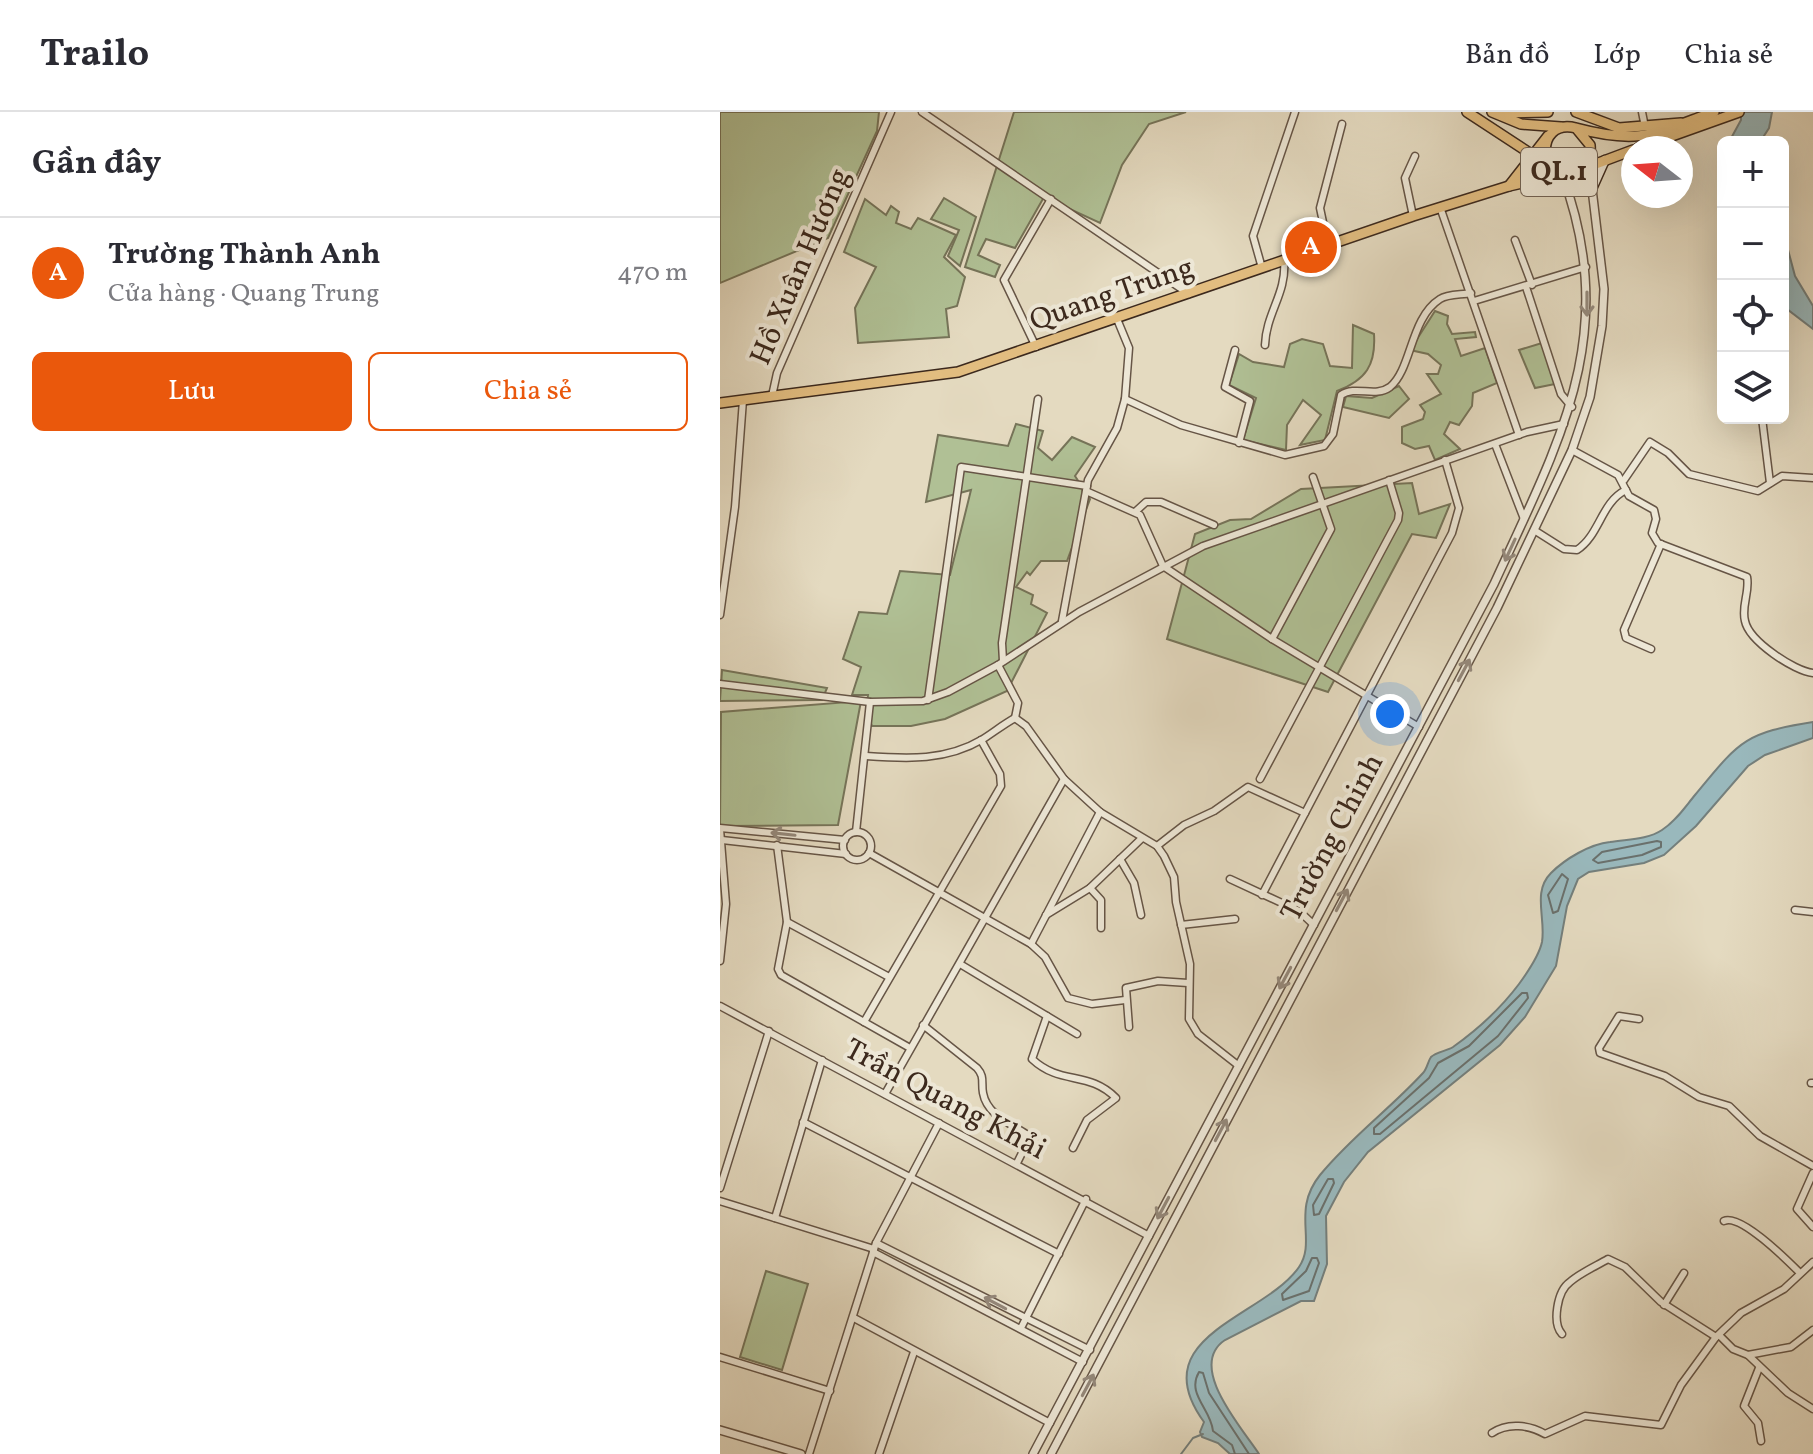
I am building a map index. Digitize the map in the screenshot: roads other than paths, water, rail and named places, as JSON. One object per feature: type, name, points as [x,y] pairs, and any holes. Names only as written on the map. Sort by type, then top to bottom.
[{"type":"main road","name":"QL.1","points":[[1467,112],[1562,174],[1621,154]]},
{"type":"main road","name":"QL.1","points":[[1493,112],[1521,124],[1576,128],[1630,139],[1714,112]]},
{"type":"main road","points":[[1493,112],[1548,112]]},
{"type":"main road","points":[[1576,112],[1613,127],[1685,123]]},
{"type":"main road","name":"QL.1","points":[[1672,136],[1739,112]]},
{"type":"main road","name":"QL.1","points":[[1549,166],[1543,151],[1548,136],[1561,127]]},
{"type":"main road","name":"QL.1","points":[[1576,128],[1590,145],[1585,168]]},
{"type":"main road","points":[[1509,186],[1548,136]]},
{"type":"main road","points":[[1592,189],[1605,160]]},
{"type":"main road","points":[[1585,168],[1592,189]]},
{"type":"main road","name":"Quang Trung","points":[[720,403],[958,372],[1440,207],[1562,174]]},
{"type":"street","name":"Hồ Xuân Hương","points":[[772,396],[777,373],[891,112]]},
{"type":"street","points":[[922,112],[1189,294]]},
{"type":"street","points":[[1262,268],[1253,236],[1295,112]]},
{"type":"street","points":[[1642,112],[1645,127]]},
{"type":"street","points":[[1328,246],[1320,208],[1342,124]]},
{"type":"street","points":[[1413,216],[1405,178],[1415,156]]},
{"type":"street","name":"Trường Chinh","points":[[1033,1454],[1419,727],[1524,519],[1572,407],[1587,321],[1586,267],[1579,218],[1562,174]]},
{"type":"street","name":"Trường Chinh","points":[[1051,1454],[1431,733],[1572,450],[1598,362],[1604,289],[1592,189]]},
{"type":"street","points":[[1036,347],[1004,280],[1051,199]]},
{"type":"street","points":[[1440,207],[1519,435]]},
{"type":"street","points":[[1515,240],[1561,394],[1572,407]]},
{"type":"street","points":[[1265,345],[1267,325],[1284,289],[1284,261]]},
{"type":"street","points":[[1474,301],[1602,264]]},
{"type":"street","points":[[1125,399],[1181,425],[1288,456],[1324,446],[1333,434],[1341,395],[1348,391],[1384,391],[1393,385],[1414,335],[1434,305],[1445,297],[1471,293]]},
{"type":"street","points":[[1062,622],[1086,489],[1117,428],[1125,399],[1129,348],[1117,319]]},
{"type":"street","points":[[1235,350],[1225,387],[1250,401],[1239,443]]},
{"type":"street","points":[[866,756],[919,760],[981,740],[1015,718],[1018,703],[1000,663],[1038,399]]},
{"type":"street","points":[[720,615],[736,492],[743,400]]},
{"type":"street","points":[[720,684],[870,702],[928,700],[1000,663],[1062,622],[1203,546],[1519,435],[1564,424],[1580,429]]},
{"type":"street","points":[[1763,424],[1770,483]]},
{"type":"street","points":[[1813,478],[1786,476],[1758,491],[1693,475],[1665,450],[1650,442],[1624,480],[1626,490],[1654,510],[1656,519],[1652,533],[1661,544],[1744,574],[1749,588],[1745,621],[1751,633],[1791,666],[1813,673]]},
{"type":"street","points":[[1495,444],[1524,519]]},
{"type":"street","points":[[1572,450],[1624,480]]},
{"type":"street","points":[[1262,895],[1456,522],[1459,503],[1445,460]]},
{"type":"street","points":[[928,700],[959,470],[965,465],[1086,489],[1135,512],[1144,519],[1163,566],[1272,639],[1431,733]]},
{"type":"street","points":[[1272,639],[1331,529],[1313,477]]},
{"type":"street","points":[[1260,779],[1398,520],[1399,513],[1389,480]]},
{"type":"street","points":[[1534,530],[1564,549],[1577,550],[1599,524],[1610,500],[1626,490]]},
{"type":"street","points":[[1135,512],[1146,502],[1161,502],[1214,525]]},
{"type":"street","points":[[1651,649],[1626,638],[1624,630],[1661,544]]},
{"type":"street","points":[[720,961],[723,903],[720,828],[845,840],[856,832],[870,702]]},
{"type":"street","points":[[1015,718],[1026,726],[1064,779],[1100,812],[1157,846],[1174,877],[1190,964],[1188,983],[1192,1027],[1239,1066]]},
{"type":"street","points":[[864,1022],[936,893],[1001,786],[1000,774],[981,740]]},
{"type":"street","points":[[885,1094],[1064,779]]},
{"type":"street","points":[[1157,846],[1184,825],[1214,811],[1248,787],[1305,813]]},
{"type":"street","points":[[1031,944],[1100,812]]},
{"type":"street","points":[[856,832],[867,837],[869,853]]},
{"type":"street","points":[[1046,915],[1090,888],[1141,839]]},
{"type":"street","points":[[722,840],[846,854],[856,861],[869,853]]},
{"type":"street","points":[[845,840],[846,854]]},
{"type":"street","points":[[777,845],[787,922],[778,969],[781,975],[910,1048]]},
{"type":"street","points":[[869,853],[1031,944],[1045,957],[1068,998],[1092,1004],[1125,1000]]},
{"type":"street","points":[[1120,859],[1134,883],[1141,915]]},
{"type":"street","points":[[1230,879],[1328,927]]},
{"type":"street","points":[[1090,888],[1101,900],[1101,928]]},
{"type":"street","points":[[1795,910],[1813,912]]},
{"type":"street","points":[[1181,925],[1235,919]]},
{"type":"street","points":[[787,922],[889,977]]},
{"type":"street","points":[[960,964],[1077,1034]]},
{"type":"street","points":[[1129,1027],[1125,1000],[1128,987],[1158,981],[1188,983]]},
{"type":"street","name":"Trần Quang Khải","points":[[720,1006],[1150,1233]]},
{"type":"street","points":[[1047,1016],[1032,1059],[1061,1078],[1081,1077],[1116,1098],[1087,1120],[1073,1148]]},
{"type":"street","points":[[1639,1019],[1619,1016],[1599,1048],[1600,1053],[1665,1076],[1691,1094],[1729,1106],[1760,1136],[1813,1166]]},
{"type":"street","points":[[923,1025],[971,1061],[982,1074],[983,1095],[989,1108],[1026,1134],[1026,1145],[1017,1163]]},
{"type":"street","points":[[720,1188],[769,1031]]},
{"type":"street","points":[[775,1218],[822,1060]]},
{"type":"street","points":[[803,1122],[1059,1254]]},
{"type":"street","points":[[809,1454],[874,1248],[939,1123]]},
{"type":"street","points":[[1813,1173],[1797,1209],[1813,1227]]},
{"type":"street","points":[[1021,1328],[1086,1199]]},
{"type":"street","points":[[720,1201],[874,1248],[1090,1350]]},
{"type":"street","points":[[1724,1221],[1735,1220],[1772,1246],[1799,1272]]},
{"type":"street","points":[[1150,1233],[1164,1238]]},
{"type":"street","points":[[874,1248],[1083,1362]]},
{"type":"street","points":[[1562,1334],[1557,1327],[1558,1309],[1567,1285],[1608,1259],[1625,1267],[1664,1305],[1718,1336],[1733,1349],[1748,1355],[1788,1393],[1813,1409]]},
{"type":"street","points":[[1492,1433],[1508,1426],[1528,1426],[1545,1434],[1595,1416],[1661,1425],[1681,1385],[1718,1336],[1741,1313],[1784,1289],[1813,1262]]},
{"type":"street","points":[[1664,1305],[1684,1273]]},
{"type":"street","points":[[854,1318],[1050,1423]]},
{"type":"street","points":[[1748,1355],[1791,1347],[1813,1330]]},
{"type":"street","points":[[879,1454],[914,1352]]},
{"type":"street","points":[[720,1357],[830,1391]]},
{"type":"street","points":[[1759,1368],[1744,1406],[1758,1423],[1761,1441]]},
{"type":"street","points":[[720,1430],[801,1454]]},
{"type":"water","points":[[1741,112],[1772,112],[1764,136],[1732,136],[1741,120]]},
{"type":"water","points":[[1789,254],[1795,276],[1813,306],[1813,329],[1789,311]]},
{"type":"water","points":[[1813,722],[1813,738],[1765,755],[1748,766],[1696,826],[1664,855],[1644,863],[1589,872],[1578,879],[1567,906],[1556,966],[1525,1017],[1500,1045],[1368,1152],[1344,1182],[1326,1216],[1327,1264],[1314,1301],[1301,1301],[1225,1340],[1215,1351],[1211,1365],[1214,1381],[1230,1413],[1259,1454],[1230,1454],[1218,1443],[1202,1437],[1200,1432],[1204,1422],[1189,1393],[1187,1369],[1197,1348],[1215,1331],[1283,1284],[1299,1267],[1306,1247],[1307,1201],[1320,1175],[1332,1161],[1423,1073],[1431,1057],[1453,1047],[1471,1033],[1497,1010],[1519,984],[1542,942],[1541,897],[1545,880],[1586,849],[1662,830],[1744,743],[1771,731]]},
{"type":"waterway","points":[[1181,1454],[1193,1438],[1203,1434]]},
{"type":"place","name":"Trường Thành Anh","points":[[1311,247]]}]
